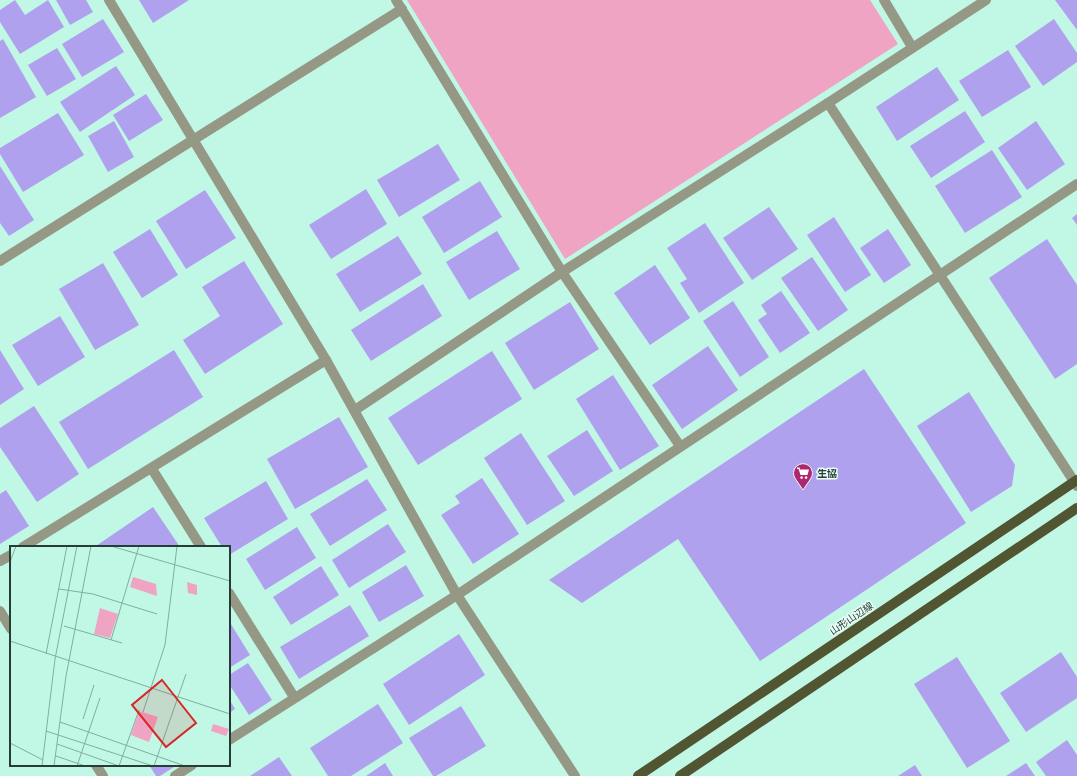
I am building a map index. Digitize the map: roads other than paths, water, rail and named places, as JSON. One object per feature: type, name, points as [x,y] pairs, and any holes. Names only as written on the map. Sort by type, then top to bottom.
[{"type":"main road","name":"山形山辺線","points":[[638,776],[1076,483]]},
{"type":"main road","points":[[680,776],[1077,508]]},
{"type":"street","points":[[109,0],[326,360],[457,595],[575,776]]},
{"type":"street","points":[[884,0],[912,47]]},
{"type":"street","points":[[355,410],[562,272],[828,103],[986,0]]},
{"type":"street","points":[[0,261],[193,140],[399,4],[562,272],[680,446]]},
{"type":"street","points":[[828,103],[1076,483]]},
{"type":"street","points":[[230,739],[294,697],[457,595],[1077,184]]},
{"type":"street","points":[[25,546],[152,469],[326,360]]},
{"type":"street","points":[[152,469],[200,546]]},
{"type":"street","points":[[0,561],[10,555]]},
{"type":"street","points":[[230,595],[294,697]]},
{"type":"street","points":[[0,611],[10,627]]},
{"type":"street","points":[[97,766],[103,776]]},
{"type":"street","points":[[175,776],[190,766]]},
{"type":"place","name":"生協","points":[[803,490]]}]
